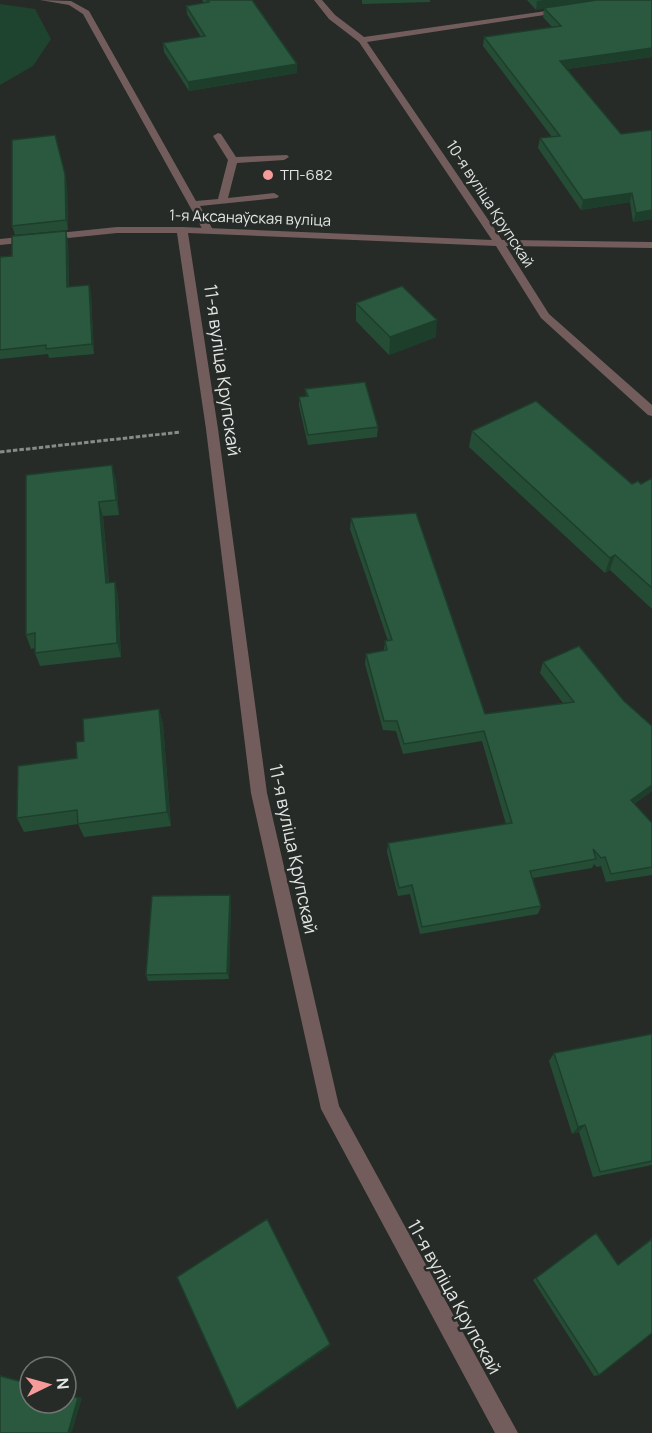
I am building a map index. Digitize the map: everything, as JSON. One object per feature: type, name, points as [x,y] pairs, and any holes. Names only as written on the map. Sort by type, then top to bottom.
[{"type":"street","points":[[44,0],[71,3],[86,13],[208,230]]},
{"type":"street","name":"10-я вуліца Крупскай","points":[[318,0],[332,16],[362,40],[499,243],[545,316],[652,412]]},
{"type":"street","points":[[362,40],[573,9]]},
{"type":"street","points":[[218,136],[234,160]]},
{"type":"street","points":[[234,160],[284,157]]},
{"type":"street","points":[[222,201],[234,160]]},
{"type":"street","points":[[193,204],[274,196]]},
{"type":"street","name":"1-я Аксанаўская вуліца","points":[[0,242],[117,230],[208,230],[499,243],[652,245]]},
{"type":"street","name":"11-я вуліца Крупскай","points":[[182,230],[212,429],[259,793],[330,1109],[507,1433]]},
{"type":"path","points":[[0,452],[212,429]]},
{"type":"green space","points":[[0,4],[35,9],[51,39],[33,66],[0,85]]},
{"type":"building","points":[[207,0],[252,0],[297,64],[188,82],[163,43],[205,36],[186,6],[209,2]]},
{"type":"building","points":[[597,0],[652,0],[652,48],[560,61],[621,134],[652,130],[652,210],[636,213],[632,193],[583,200],[540,138],[560,136],[484,37],[561,26],[544,8]]},
{"type":"building","points":[[55,135],[65,174],[66,220],[12,226],[12,140]]},
{"type":"building","points":[[66,231],[67,287],[89,285],[92,344],[46,349],[46,345],[0,350],[0,257],[12,256],[12,236]]},
{"type":"building","points":[[402,286],[437,320],[390,337],[356,303]]},
{"type":"building","points":[[365,382],[378,427],[308,435],[299,397],[308,396],[305,389]]},
{"type":"building","points":[[536,401],[632,484],[638,481],[641,484],[652,478],[652,588],[615,555],[610,558],[472,431]]},
{"type":"building","points":[[112,465],[116,500],[99,502],[106,583],[115,582],[117,643],[35,653],[35,633],[26,635],[26,475]]},
{"type":"building","points":[[416,513],[485,714],[574,702],[543,662],[579,646],[624,701],[652,726],[652,785],[631,800],[652,823],[652,867],[611,874],[605,857],[601,858],[593,849],[596,859],[530,871],[541,906],[422,927],[412,885],[399,888],[388,843],[512,823],[484,731],[404,744],[397,721],[384,721],[366,654],[387,650],[385,641],[392,640],[351,518]]},
{"type":"building","points":[[159,709],[167,812],[78,824],[77,810],[17,818],[18,766],[77,758],[76,742],[84,741],[83,719]]},
{"type":"building","points":[[230,895],[227,973],[146,975],[152,896]]},
{"type":"building","points":[[652,1034],[652,1161],[600,1172],[585,1125],[578,1127],[554,1053]]},
{"type":"building","points":[[267,1219],[330,1344],[237,1409],[177,1277]]},
{"type":"building","points":[[596,1233],[618,1265],[652,1239],[652,1333],[599,1375],[536,1278]]},
{"type":"building","points":[[0,1376],[18,1381],[18,1415],[73,1415],[68,1433],[0,1433]]},
{"type":"place","name":"ТП-682","points":[[268,175]]}]
